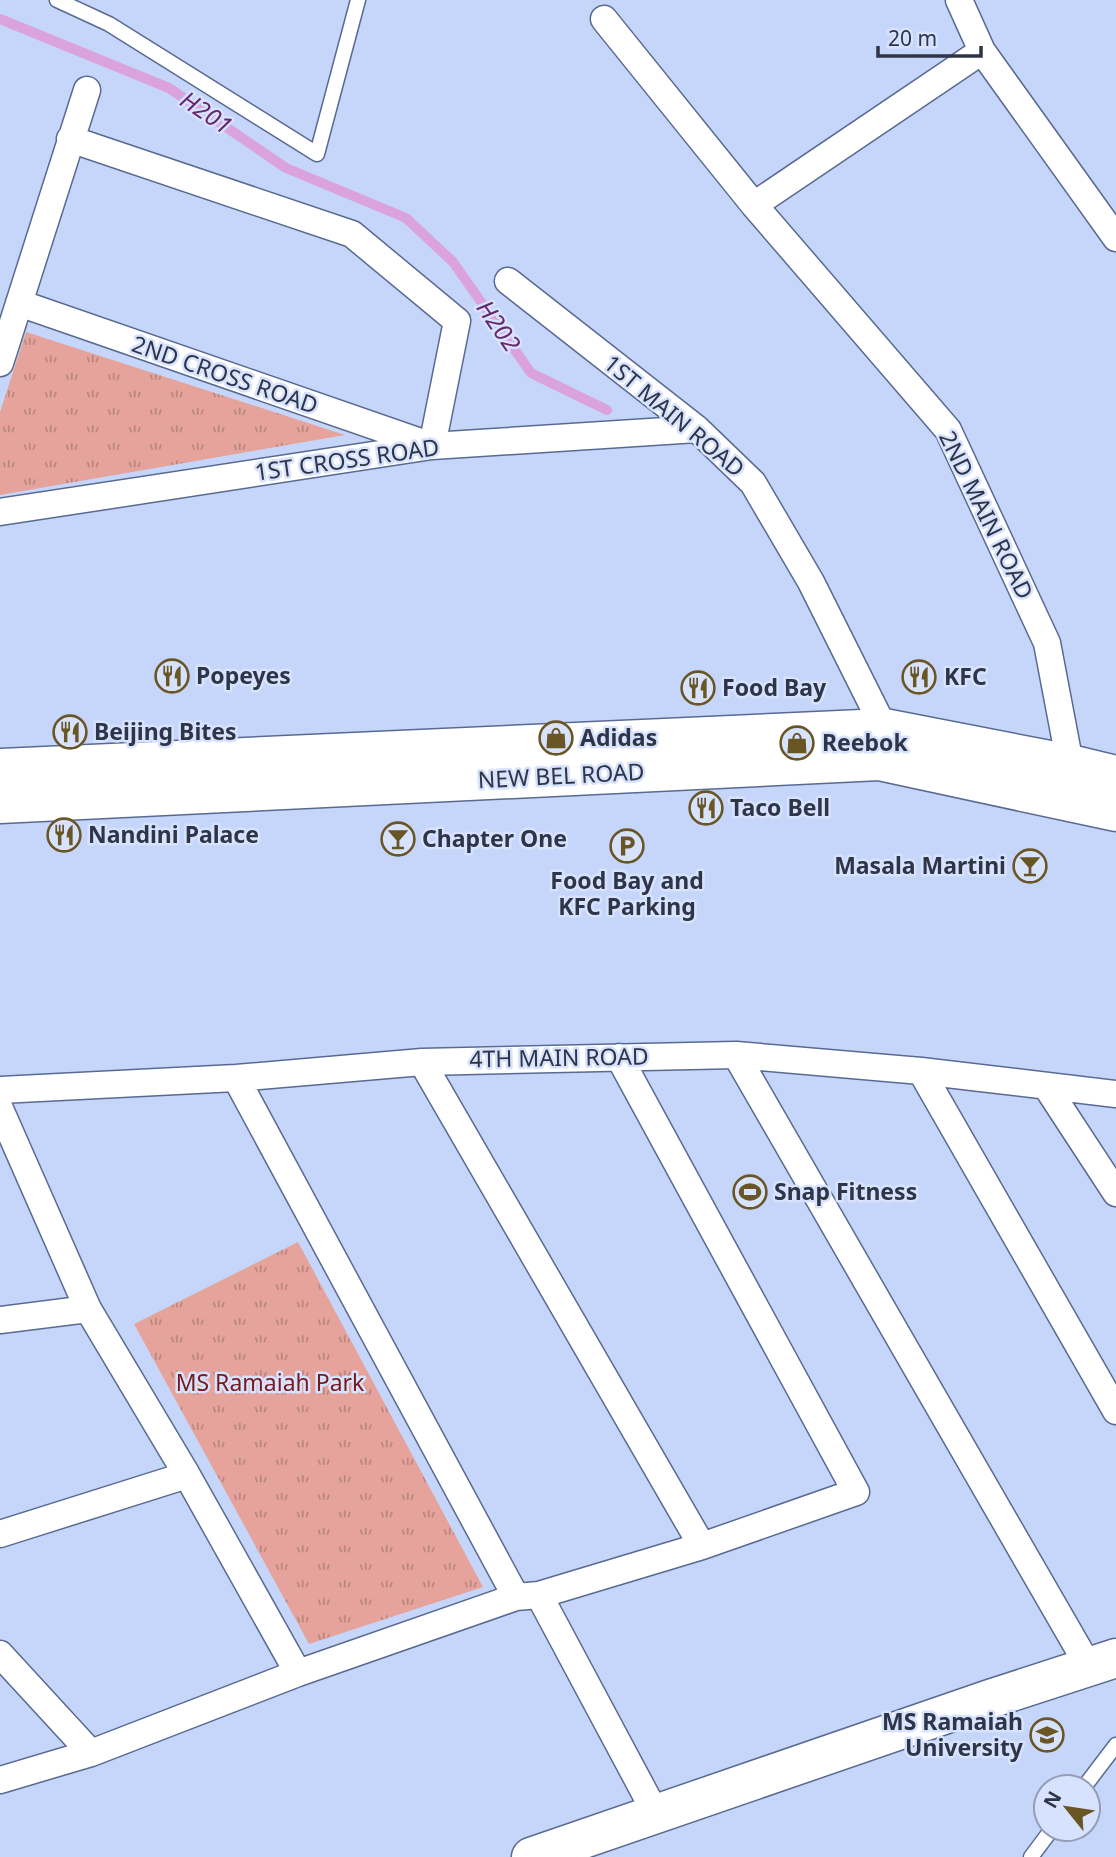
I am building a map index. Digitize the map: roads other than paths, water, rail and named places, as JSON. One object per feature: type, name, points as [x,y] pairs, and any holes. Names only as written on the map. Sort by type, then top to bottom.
[{"type":"main road","name":"NEW BEL ROAD","points":[[0,768],[884,728],[1116,775]]},
{"type":"main road","name":"NEW BEL ROAD","points":[[0,804],[880,761],[1116,812]]},
{"type":"main road","points":[[531,1857],[990,1699],[1103,1663]]},
{"type":"street","points":[[959,0],[982,51],[1116,238]]},
{"type":"street","name":"2ND MAIN ROAD","points":[[604,19],[754,205],[948,430],[1047,643],[1070,764],[1071,803]]},
{"type":"street","points":[[754,205],[982,51]]},
{"type":"street","points":[[0,363],[87,90]]},
{"type":"street","points":[[70,139],[352,234],[457,321],[432,446]]},
{"type":"street","name":"1ST MAIN ROAD","points":[[508,281],[697,429],[753,483],[811,582],[884,728]]},
{"type":"street","name":"2ND CROSS ROAD","points":[[19,303],[432,446]]},
{"type":"street","name":"1ST CROSS ROAD","points":[[0,512],[432,446],[697,429]]},
{"type":"street","points":[[736,1055],[1103,1663]]},
{"type":"street","name":"4TH MAIN ROAD","points":[[0,1090],[236,1078],[422,1062],[736,1055],[921,1071],[1116,1094]]},
{"type":"street","points":[[0,1780],[91,1753],[298,1673],[528,1596],[702,1546],[856,1492],[620,1056]]},
{"type":"street","points":[[422,1062],[702,1546]]},
{"type":"street","points":[[921,1071],[1116,1411]]},
{"type":"street","points":[[236,1078],[528,1596],[656,1814]]},
{"type":"street","points":[[1046,1086],[1116,1193]]},
{"type":"street","points":[[0,1109],[88,1309],[187,1475],[298,1673]]},
{"type":"street","points":[[0,1320],[88,1309]]},
{"type":"street","points":[[0,1534],[187,1475]]},
{"type":"street","points":[[0,1654],[91,1753]]},
{"type":"lane","points":[[57,0],[78,5],[109,23],[317,154],[358,0]]},
{"type":"lane","points":[[1095,1773],[1116,1745]]},
{"type":"waterway","name":"H201","points":[[0,19],[169,88],[286,168],[406,218],[453,262],[531,373],[607,410]]},
{"type":"place","name":"Popeyes","points":[[172,676]]},
{"type":"place","name":"KFC","points":[[919,677]]},
{"type":"place","name":"Food Bay","points":[[698,688]]},
{"type":"place","name":"Beijing Bites","points":[[70,732]]},
{"type":"place","name":"Adidas","points":[[556,738]]},
{"type":"place","name":"Reebok","points":[[797,743]]},
{"type":"place","name":"Taco Bell","points":[[706,808]]},
{"type":"place","name":"Nandini Palace","points":[[64,835]]},
{"type":"place","name":"Chapter One","points":[[398,839]]},
{"type":"place","name":"Food Bay and KFC Parking","points":[[627,846]]},
{"type":"place","name":"Masala Martini","points":[[1030,866]]},
{"type":"place","name":"Snap Fitness","points":[[750,1192]]},
{"type":"place","name":"MS Ramaiah University","points":[[1047,1735]]},
{"type":"water label","name":"H202","points":[[498,326]]},
{"type":"park label","name":"MS Ramaiah Park","points":[[270,1383]]}]
